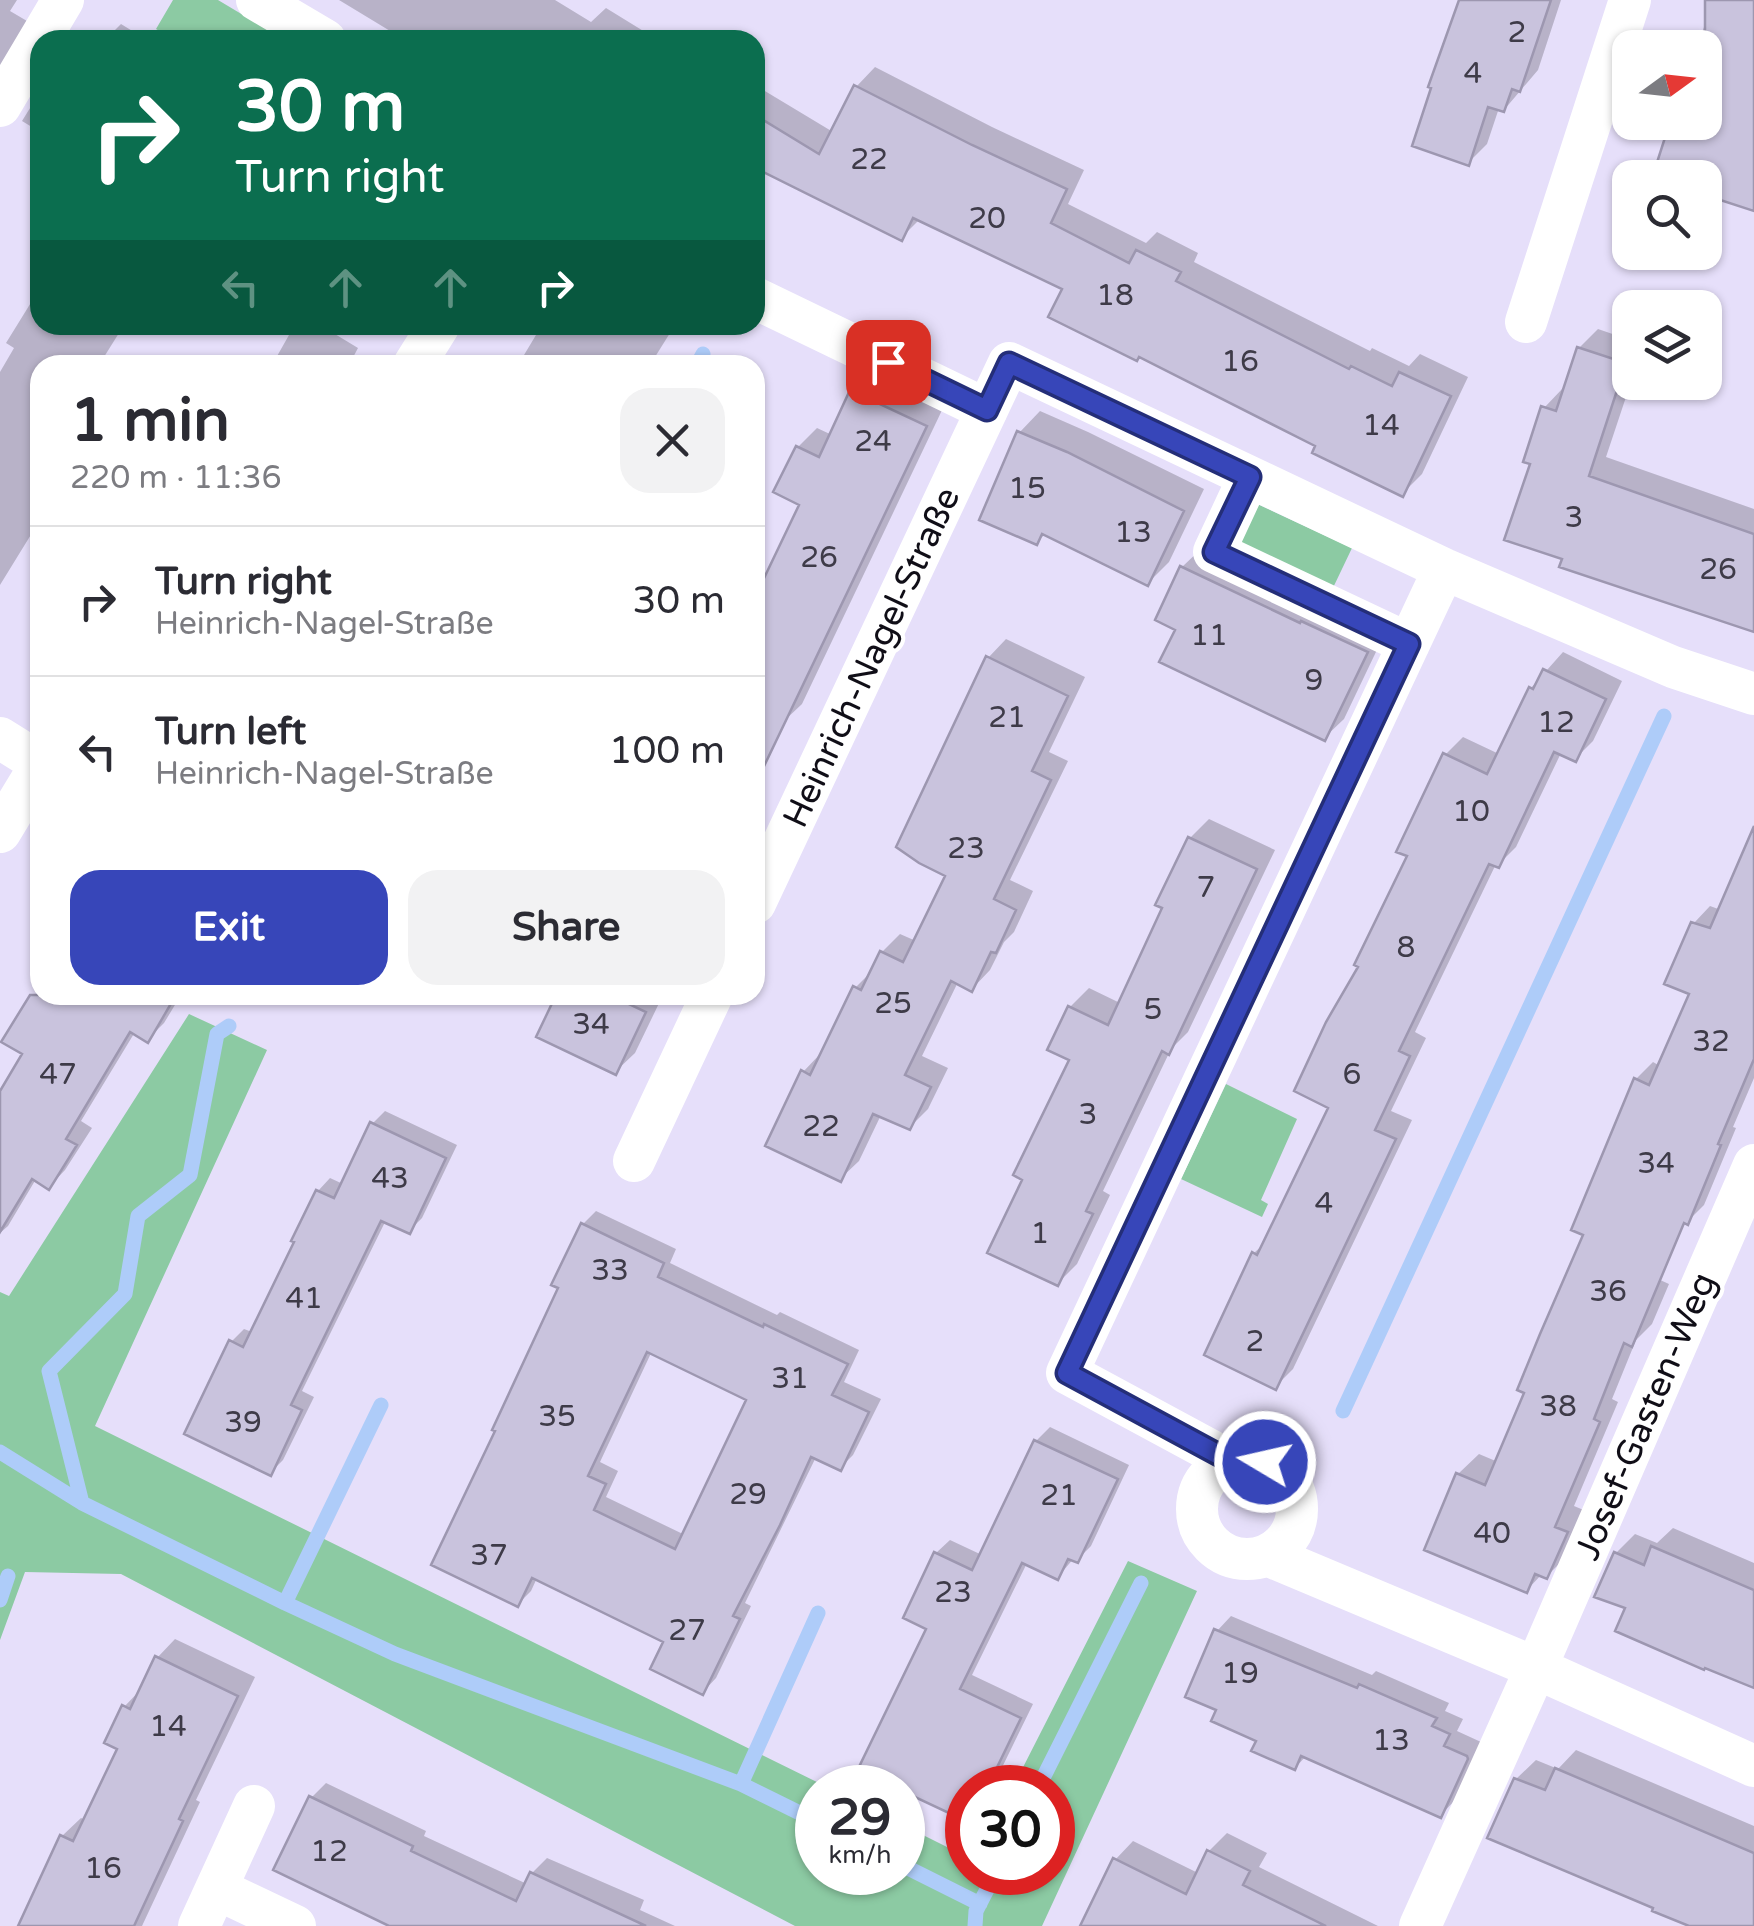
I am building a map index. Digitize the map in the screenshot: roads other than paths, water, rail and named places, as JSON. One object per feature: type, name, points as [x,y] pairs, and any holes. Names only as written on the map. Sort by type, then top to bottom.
[{"type":"street","points":[[45,30],[63,0]]},
{"type":"street","points":[[257,0],[308,30]]},
{"type":"street","points":[[1526,322],[1630,0]]},
{"type":"street","points":[[0,106],[30,56]]},
{"type":"street","points":[[765,303],[987,410]]},
{"type":"street","name":"Heinrich-Nagel-Straße","points":[[765,882],[1009,363],[1444,569]]},
{"type":"street","points":[[1250,477],[1214,552],[1409,644]]},
{"type":"street","points":[[1230,1461],[1067,1373],[1444,569],[1673,668],[1754,694]]},
{"type":"street","points":[[0,738],[30,758]]},
{"type":"street","points":[[0,832],[30,781]]},
{"type":"street","points":[[634,1161],[707,1005]]},
{"type":"street","name":"Josef-Gasten-Weg","points":[[1420,1926],[1754,1165]]},
{"type":"street","points":[[1248,1458],[1281,1471],[1297,1501],[1297,1518],[1291,1534],[1281,1546],[1251,1560],[1219,1552],[1198,1526],[1200,1488],[1214,1470],[1230,1461],[1248,1458]]},
{"type":"street","points":[[1267,1555],[1536,1668],[1754,1766]]},
{"type":"street","points":[[254,1806],[208,1908],[295,1926]]},
{"type":"waterway","points":[[1343,1411],[1664,716]]},
{"type":"waterway","points":[[0,1452],[82,1503],[49,1371],[125,1294],[138,1216],[190,1175],[217,1034],[229,1026]]},
{"type":"waterway","points":[[285,1603],[381,1405]]},
{"type":"waterway","points":[[82,1503],[395,1654],[741,1784],[795,1811]]},
{"type":"waterway","points":[[0,1600],[8,1576]]},
{"type":"waterway","points":[[1050,1765],[1141,1583]]},
{"type":"waterway","points":[[741,1784],[818,1613]]},
{"type":"waterway","points":[[925,1876],[980,1904]]},
{"type":"waterway","points":[[975,1926],[976,1911],[984,1895]]}]
